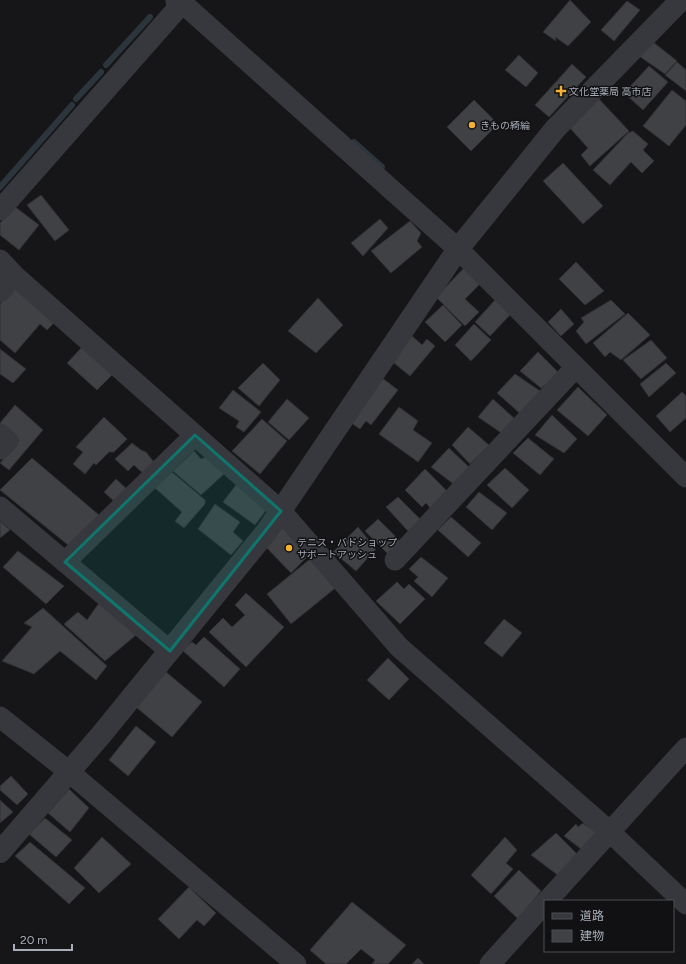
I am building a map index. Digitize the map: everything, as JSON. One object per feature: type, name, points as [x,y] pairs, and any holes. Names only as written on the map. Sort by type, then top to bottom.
[{"type":"street","points":[[0,210],[177,9],[176,0]]},
{"type":"street","points":[[179,0],[458,249],[686,477]]},
{"type":"street","points":[[0,852],[68,771],[101,735],[267,531],[458,249],[555,129],[675,2]]},
{"type":"street","points":[[0,292],[7,268],[281,511],[399,647],[610,831],[686,904]]},
{"type":"street","points":[[395,560],[576,367]]},
{"type":"street","points":[[0,434],[8,441],[0,449]]},
{"type":"street","points":[[65,562],[195,435]]},
{"type":"street","points":[[0,507],[170,651]]},
{"type":"street","points":[[0,717],[68,771],[296,964]]},
{"type":"street","points":[[548,900],[686,748]]},
{"type":"street","points":[[490,964],[544,904]]},
{"type":"highlighted area","points":[[195,435],[281,511],[170,651],[65,562]]},
{"type":"building","points":[[570,0],[591,22],[568,46],[555,37],[556,41],[543,32]]},
{"type":"building","points":[[627,1],[640,10],[614,41],[601,30]]},
{"type":"building","points":[[653,42],[677,61],[665,74],[639,56]]},
{"type":"building","points":[[519,55],[538,73],[526,87],[505,70]]},
{"type":"building","points":[[677,62],[686,70],[686,91],[665,75]]},
{"type":"building","name":"文化堂薬局 高市店","points":[[572,64],[586,77],[549,117],[535,105]]},
{"type":"building","points":[[649,66],[668,82],[643,110],[624,93]]},
{"type":"building","points":[[672,90],[686,101],[686,125],[669,146],[643,126]]},
{"type":"building","points":[[599,99],[629,131],[590,166],[581,155],[588,148],[569,127]]},
{"type":"building","name":"きもの綺綸","points":[[474,100],[498,124],[471,151],[447,127]]},
{"type":"building","points":[[633,131],[648,144],[643,150],[654,161],[642,173],[631,162],[610,185],[593,170],[628,133]]},
{"type":"building","points":[[563,163],[603,206],[583,224],[543,181]]},
{"type":"building","points":[[41,195],[69,230],[55,241],[27,205]]},
{"type":"building","points":[[14,206],[39,225],[19,250],[0,235],[0,223]]},
{"type":"building","points":[[380,219],[388,228],[363,256],[351,243]]},
{"type":"building","points":[[410,221],[421,233],[417,241],[422,247],[391,273],[371,251]]},
{"type":"building","points":[[576,262],[604,291],[585,305],[559,279]]},
{"type":"building","points":[[464,268],[480,284],[465,299],[479,312],[465,326],[436,297]]},
{"type":"building","points":[[16,286],[55,322],[47,330],[40,324],[15,353],[0,340],[0,304]]},
{"type":"building","points":[[318,298],[343,325],[316,353],[288,331]]},
{"type":"building","points":[[495,300],[511,314],[490,336],[475,322]]},
{"type":"building","points":[[611,300],[625,314],[586,344],[576,331],[584,322],[581,318]]},
{"type":"building","points":[[443,305],[462,325],[445,342],[425,322]]},
{"type":"building","points":[[561,309],[574,324],[561,336],[548,322]]},
{"type":"building","points":[[628,313],[650,335],[621,360],[610,352],[605,357],[593,343]]},
{"type":"building","points":[[474,324],[491,340],[471,361],[455,345]]},
{"type":"building","points":[[410,334],[422,345],[427,339],[435,346],[410,376],[389,359]]},
{"type":"building","points":[[651,340],[667,358],[641,379],[623,360]]},
{"type":"building","points":[[84,345],[114,373],[97,390],[67,363]]},
{"type":"building","points":[[0,349],[26,369],[13,383],[0,374]]},
{"type":"building","points":[[538,352],[560,374],[541,388],[520,371]]},
{"type":"building","points":[[263,363],[280,380],[259,406],[238,388]]},
{"type":"building","points":[[666,363],[676,373],[649,397],[640,384]]},
{"type":"building","points":[[377,374],[398,390],[371,425],[366,421],[360,429],[344,418]]},
{"type":"building","points":[[515,374],[543,393],[524,417],[497,393]]},
{"type":"building","points":[[578,387],[607,415],[588,436],[557,410]]},
{"type":"building","points":[[233,390],[261,412],[244,432],[236,427],[239,421],[219,408]]},
{"type":"building","points":[[682,392],[686,396],[686,418],[670,432],[656,416]]},
{"type":"building","points":[[287,399],[309,418],[289,440],[268,422]]},
{"type":"building","points":[[493,399],[516,420],[503,434],[478,417]]},
{"type":"building","points":[[15,405],[43,430],[9,470],[0,463],[19,440],[0,423]]},
{"type":"building","points":[[399,407],[418,421],[413,430],[432,443],[418,462],[379,434]]},
{"type":"building","points":[[552,415],[577,439],[564,453],[535,435]]},
{"type":"building","points":[[104,417],[127,439],[114,452],[109,452],[96,465],[94,463],[85,474],[73,464],[83,452],[76,447]]},
{"type":"building","points":[[262,419],[287,441],[260,474],[232,451]]},
{"type":"building","points":[[468,427],[489,445],[470,464],[452,445]]},
{"type":"building","points":[[528,438],[554,459],[540,475],[513,453]]},
{"type":"building","points":[[132,443],[146,452],[157,466],[147,477],[134,465],[128,471],[115,459]]},
{"type":"building","points":[[449,448],[471,469],[455,485],[431,467]]},
{"type":"building","points":[[194,451],[201,459],[209,456],[225,473],[201,495],[173,471]]},
{"type":"building","points":[[32,458],[99,515],[68,545],[0,490]]},
{"type":"building","points":[[505,468],[529,490],[512,508],[487,485]]},
{"type":"building","points":[[425,469],[448,492],[431,509],[426,503],[422,507],[405,490]]},
{"type":"building","points":[[172,472],[205,500],[205,504],[184,528],[175,521],[182,512],[155,488]]},
{"type":"building","points":[[116,479],[130,492],[117,504],[104,492]]},
{"type":"building","points":[[239,481],[267,509],[255,525],[223,502]]},
{"type":"building","points":[[479,492],[507,513],[492,530],[466,507]]},
{"type":"building","points":[[398,497],[421,520],[408,531],[386,507]]},
{"type":"building","points":[[215,504],[240,522],[233,532],[243,541],[231,555],[198,529]]},
{"type":"building","points":[[451,517],[481,543],[468,557],[438,530]]},
{"type":"building","points":[[378,519],[402,543],[389,555],[365,531]]},
{"type":"building","points":[[0,521],[10,530],[0,538]]},
{"type":"building","points":[[280,523],[310,554],[291,573],[261,542]]},
{"type":"building","points":[[358,527],[376,549],[356,571],[333,552]]},
{"type":"building","points":[[18,551],[64,586],[46,604],[3,567]]},
{"type":"building","points":[[315,555],[339,585],[291,624],[267,594]]},
{"type":"building","points":[[421,557],[448,578],[432,597],[414,581],[418,577],[409,569]]},
{"type":"building","points":[[397,582],[404,589],[409,584],[425,599],[400,624],[376,601]]},
{"type":"building","points":[[246,593],[284,627],[246,667],[209,632],[223,618],[232,627],[245,615],[235,605]]},
{"type":"building","points":[[99,603],[136,635],[105,661],[64,624],[78,612],[87,620]]},
{"type":"building","points":[[43,608],[107,666],[96,680],[60,651],[34,674],[2,661],[32,627],[24,623]]},
{"type":"building","points":[[504,619],[522,633],[502,657],[484,643]]},
{"type":"building","points":[[204,637],[240,669],[224,687],[182,650],[192,642],[196,645]]},
{"type":"building","points":[[388,658],[409,679],[389,700],[367,680]]},
{"type":"building","points":[[166,672],[202,702],[172,737],[136,707]]},
{"type":"building","points":[[136,726],[156,742],[128,776],[109,760]]},
{"type":"building","points":[[11,776],[28,794],[17,805],[0,790],[0,786]]},
{"type":"building","points":[[69,789],[89,808],[70,832],[48,813]]},
{"type":"building","points":[[0,800],[13,812],[0,823]]},
{"type":"building","points":[[45,818],[72,840],[56,857],[29,834]]},
{"type":"building","points":[[583,823],[599,834],[585,852],[564,836],[576,824],[578,827]]},
{"type":"building","points":[[556,833],[578,855],[559,876],[531,855]]},
{"type":"building","points":[[102,837],[131,864],[99,893],[74,868]]},
{"type":"building","points":[[505,837],[517,850],[506,863],[513,869],[491,894],[471,875]]},
{"type":"building","points":[[30,842],[85,888],[69,904],[15,856]]},
{"type":"building","points":[[519,870],[541,891],[518,919],[494,896]]},
{"type":"building","points":[[189,887],[216,913],[204,926],[197,920],[179,939],[158,919]]},
{"type":"building","points":[[352,902],[406,945],[388,964],[372,964],[375,960],[361,949],[346,964],[326,964],[310,950]]},
{"type":"building","points":[[418,958],[424,964],[412,964]]},
{"type":"waterway","points":[[106,65],[150,17]]},
{"type":"waterway","points":[[76,99],[101,72]]},
{"type":"waterway","points":[[0,187],[72,105]]},
{"type":"waterway","points":[[354,142],[382,167]]},
{"type":"place","name":"文化堂薬局 高市店","points":[[561,91]]},
{"type":"place","name":"きもの綺綸","points":[[472,125]]},
{"type":"place","name":"テニス・バドショップ サポートアッシュ","points":[[289,548]]}]
